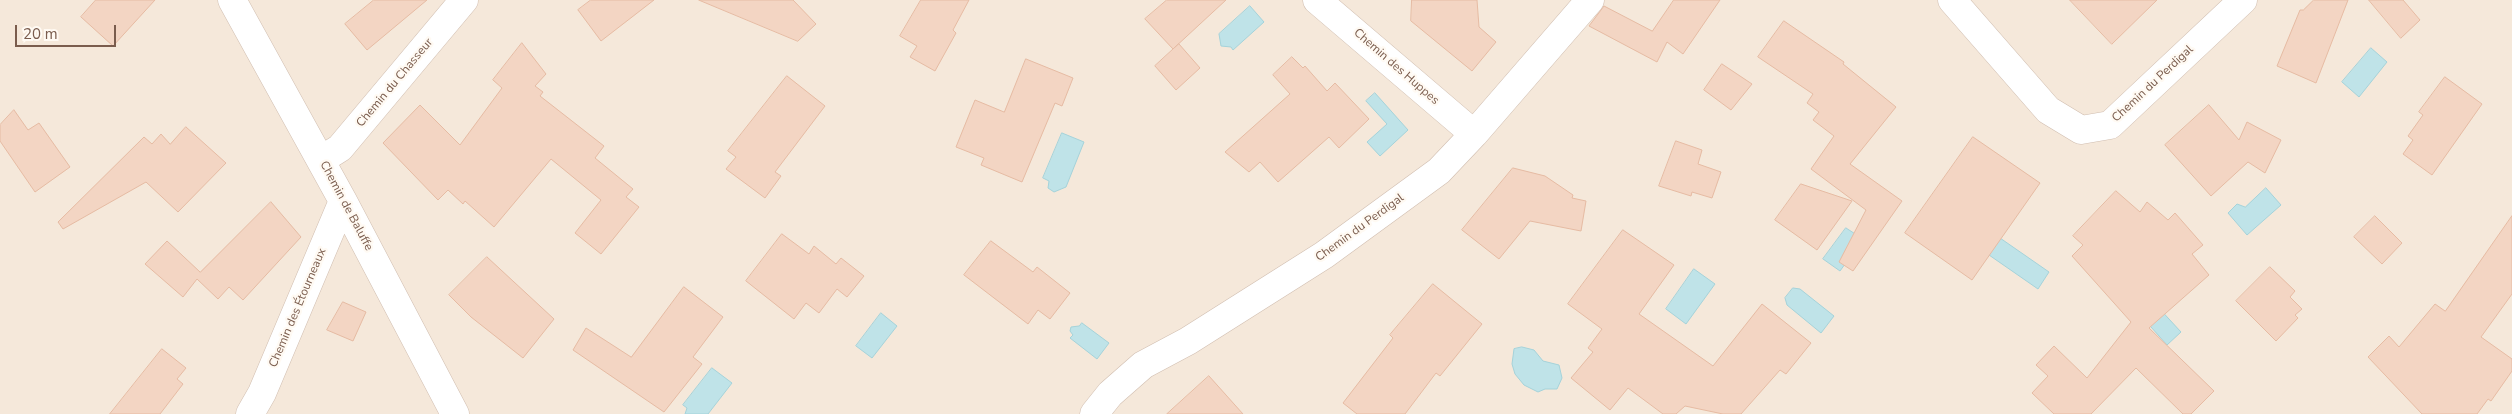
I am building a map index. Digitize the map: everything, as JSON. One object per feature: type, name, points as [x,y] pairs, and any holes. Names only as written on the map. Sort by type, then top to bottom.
[{"type":"street","name":"Chemin de Baluffe","points":[[232,0],[321,160],[455,414]]},
{"type":"street","name":"Chemin du Chasseur","points":[[321,160],[340,148],[464,0]]},
{"type":"street","name":"Chemin des Huppes","points":[[1318,0],[1474,134]]},
{"type":"street","name":"Chemin du Perdigal","points":[[1094,414],[1110,394],[1143,365],[1188,341],[1324,255],[1439,171],[1474,134],[1590,0]]},
{"type":"street","name":"Chemin du Perdigal","points":[[1952,0],[2048,110],[2081,130],[2110,124],[2243,0]]},
{"type":"street","name":"Chemin des Étourneaux","points":[[250,414],[262,393],[343,201]]},
{"type":"shaded area","points":[[0,0],[2512,0],[2512,414],[0,414]]},
{"type":"water","points":[[1250,6],[1264,22],[1233,50],[1231,47],[1221,46],[1219,34]]},
{"type":"water","points":[[2371,48],[2387,62],[2359,97],[2342,82]]},
{"type":"water","points":[[1375,93],[1408,130],[1380,156],[1367,142],[1387,124],[1366,101]]},
{"type":"water","points":[[1062,133],[1084,142],[1066,187],[1054,192],[1048,188],[1049,181],[1043,178]]},
{"type":"water","points":[[2266,188],[2281,205],[2247,235],[2228,213],[2237,204],[2245,207]]},
{"type":"water","points":[[1846,228],[1863,239],[1840,271],[1823,259]]},
{"type":"water","points":[[2000,238],[2049,272],[2038,289],[1989,255]]},
{"type":"water","points":[[1694,269],[1715,284],[1686,324],[1666,309]]},
{"type":"water","points":[[1793,288],[1800,289],[1834,316],[1821,333],[1787,305],[1785,298]]},
{"type":"water","points":[[2157,306],[2181,332],[2167,345],[2143,318]]},
{"type":"water","points":[[881,313],[897,326],[872,358],[856,346]]},
{"type":"water","points":[[1082,323],[1109,343],[1097,359],[1070,338],[1073,335],[1070,331],[1071,327],[1079,326]]},
{"type":"water","points":[[1522,347],[1534,350],[1543,361],[1559,365],[1562,378],[1557,389],[1545,389],[1538,392],[1524,385],[1515,374],[1512,364],[1514,349]]},
{"type":"water","points":[[712,368],[732,383],[708,414],[685,414],[687,408],[683,405]]},
{"type":"building","points":[[96,0],[155,0],[113,46],[81,17]]},
{"type":"building","points":[[374,0],[427,0],[367,50],[345,24]]},
{"type":"building","points":[[591,0],[654,0],[601,41],[578,10]]},
{"type":"building","points":[[699,0],[793,0],[816,24],[798,41]]},
{"type":"building","points":[[921,0],[969,0],[953,30],[956,33],[935,71],[910,57],[917,46],[900,36]]},
{"type":"building","points":[[1167,0],[1226,0],[1173,49],[1145,19]]},
{"type":"building","points":[[1412,0],[1477,0],[1479,27],[1496,42],[1472,71],[1411,21]]},
{"type":"building","points":[[1674,0],[1720,0],[1683,54],[1667,42],[1657,62],[1589,26],[1604,6],[1652,31]]},
{"type":"building","points":[[2070,0],[2157,0],[2112,44]]},
{"type":"building","points":[[2314,0],[2348,0],[2316,83],[2277,66],[2300,10],[2303,10]]},
{"type":"building","points":[[2369,0],[2403,0],[2420,20],[2401,38]]},
{"type":"building","points":[[1784,21],[1844,62],[1843,64],[1896,107],[1850,164],[1902,201],[1853,271],[1839,262],[1866,210],[1811,169],[1834,136],[1813,120],[1819,112],[1807,103],[1813,94],[1758,57]]},
{"type":"building","points":[[522,43],[546,74],[535,86],[543,92],[540,96],[604,146],[595,158],[633,189],[626,197],[639,207],[601,254],[575,233],[601,200],[551,159],[494,227],[465,201],[463,204],[448,190],[438,200],[383,143],[420,105],[460,145],[502,88],[493,80]]},
{"type":"building","points":[[1179,44],[1200,68],[1176,90],[1155,66]]},
{"type":"building","points":[[1292,57],[1303,68],[1305,66],[1327,91],[1335,83],[1369,119],[1339,148],[1329,137],[1278,182],[1260,162],[1249,172],[1225,152],[1290,94],[1273,75]]},
{"type":"building","points":[[1026,59],[1073,78],[1062,106],[1055,103],[1022,182],[981,165],[984,158],[956,147],[975,100],[1004,112]]},
{"type":"building","points":[[1722,64],[1752,84],[1731,110],[1704,90]]},
{"type":"building","points":[[787,76],[825,106],[775,172],[781,176],[765,198],[726,169],[736,157],[728,151]]},
{"type":"building","points":[[2445,77],[2482,104],[2432,175],[2403,154],[2413,140],[2408,136],[2423,115],[2419,112]]},
{"type":"building","points":[[2209,105],[2239,140],[2247,122],[2281,140],[2265,173],[2248,162],[2211,196],[2165,145]]},
{"type":"building","points":[[14,110],[28,130],[39,123],[70,167],[35,192],[0,141],[0,125]]},
{"type":"building","points":[[186,127],[226,163],[178,212],[146,182],[63,229],[58,222],[144,137],[152,144],[161,134],[170,144]]},
{"type":"building","points":[[1973,137],[2040,183],[1972,280],[1905,233]]},
{"type":"building","points":[[1676,141],[1702,150],[1698,164],[1721,172],[1712,198],[1692,192],[1691,196],[1659,186]]},
{"type":"building","points":[[1513,168],[1545,176],[1573,195],[1572,198],[1586,201],[1581,231],[1530,221],[1499,259],[1462,230]]},
{"type":"building","points":[[1801,184],[1852,201],[1817,250],[1775,220]]},
{"type":"building","points":[[2116,191],[2140,212],[2147,202],[2168,220],[2175,213],[2203,245],[2192,254],[2209,275],[2149,328],[2214,391],[2191,414],[2183,414],[2136,368],[2091,414],[2054,414],[2032,393],[2048,376],[2036,365],[2054,346],[2087,378],[2131,322],[2072,256],[2083,245],[2073,236]]},
{"type":"building","points":[[271,202],[301,237],[243,300],[229,287],[218,299],[197,279],[183,297],[145,264],[167,241],[200,272]]},
{"type":"building","points":[[2375,216],[2402,243],[2382,264],[2354,237]]},
{"type":"building","points":[[2512,216],[2512,294],[2481,337],[2512,359],[2512,371],[2491,401],[2488,399],[2477,414],[2422,414],[2368,357],[2389,336],[2399,347],[2435,304],[2445,311]]},
{"type":"building","points":[[1623,230],[1674,265],[1639,314],[1713,366],[1762,304],[1811,343],[1786,374],[1780,370],[1741,414],[1723,414],[1685,406],[1676,414],[1663,414],[1628,388],[1610,410],[1571,378],[1593,352],[1588,348],[1602,329],[1568,304]]},
{"type":"building","points":[[782,234],[809,254],[814,246],[836,264],[841,258],[864,276],[847,297],[837,289],[819,313],[806,303],[794,319],[746,281]]},
{"type":"building","points":[[991,241],[1033,272],[1037,267],[1070,293],[1050,319],[1038,310],[1028,324],[964,275]]},
{"type":"building","points":[[487,257],[554,319],[523,358],[471,317],[449,295]]},
{"type":"building","points":[[2270,267],[2295,291],[2290,297],[2302,309],[2295,315],[2298,318],[2276,341],[2236,301]]},
{"type":"building","points":[[1433,284],[1482,324],[1440,376],[1436,373],[1405,414],[1357,414],[1343,403],[1393,338],[1390,335]]},
{"type":"building","points":[[684,287],[723,317],[693,357],[702,364],[664,412],[573,350],[586,328],[631,357]]},
{"type":"building","points":[[343,302],[366,312],[353,341],[327,330]]},
{"type":"building","points":[[162,349],[186,368],[177,379],[183,384],[160,414],[110,414]]},
{"type":"building","points":[[1209,376],[1243,414],[1167,414]]}]
